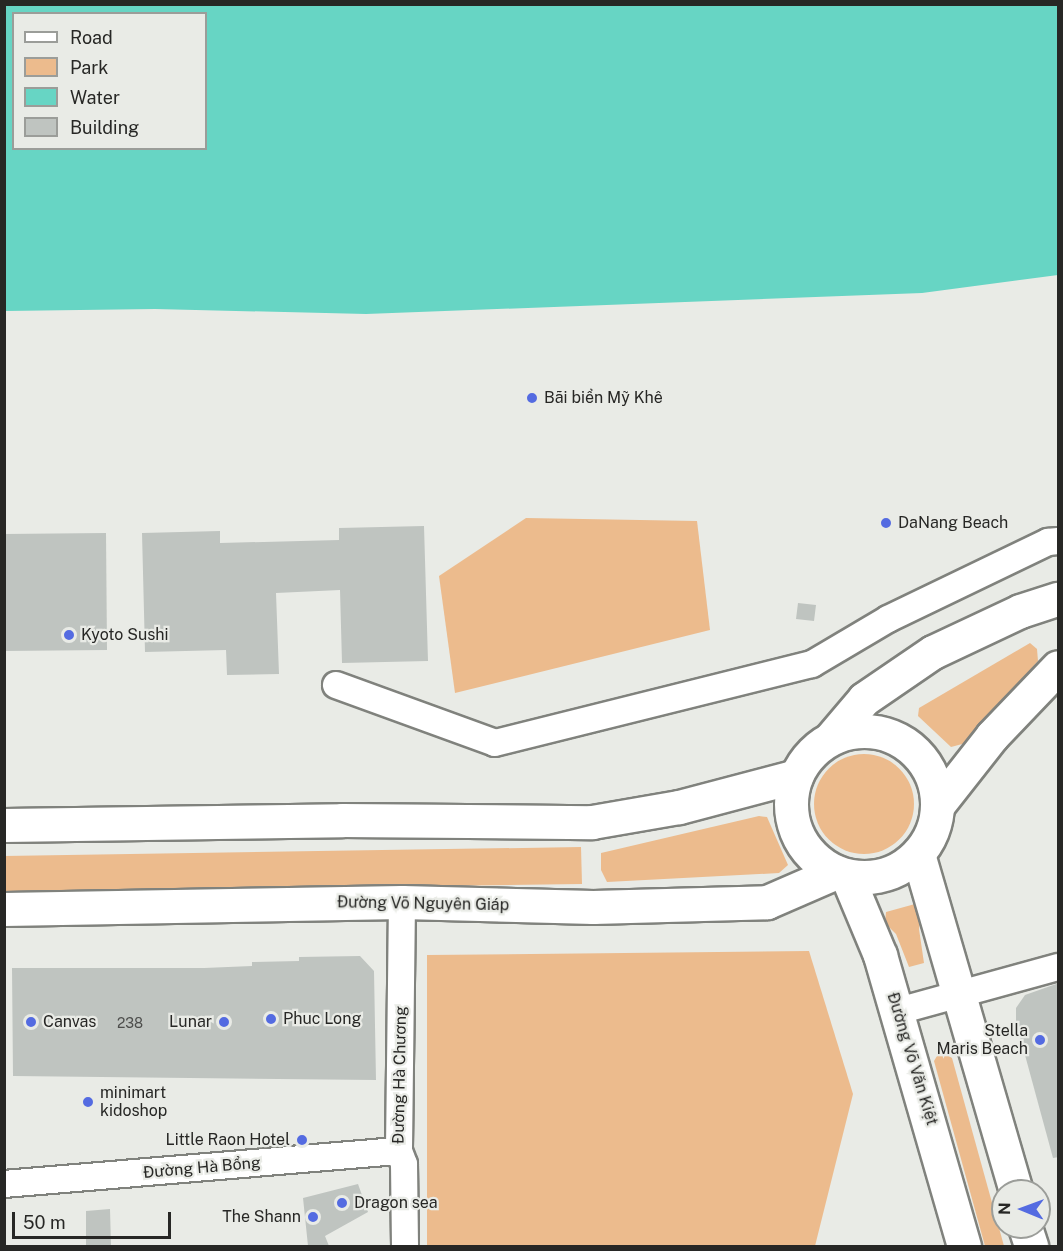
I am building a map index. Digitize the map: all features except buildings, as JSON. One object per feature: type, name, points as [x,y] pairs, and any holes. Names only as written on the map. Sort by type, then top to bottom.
[{"type":"main road","points":[[1059,599],[1020,611],[933,652],[864,699],[831,738],[811,754],[796,776],[791,798],[793,821],[801,842],[816,860],[841,874],[886,874],[918,854],[930,837],[937,806],[992,736],[1059,667]]},
{"type":"main road","points":[[831,738],[863,730],[893,736],[907,744],[928,767],[937,806]]},
{"type":"main road","points":[[4,825],[342,820],[592,822],[679,807],[796,776]]},
{"type":"main road","points":[[918,854],[1012,1179]]},
{"type":"main road","name":"Đường Võ Nguyên Giáp","points":[[4,909],[402,902],[593,907],[766,902],[841,874]]},
{"type":"main road","name":"Đường Võ Văn Kiệt","points":[[841,874],[866,913],[898,1011],[964,1246]]},
{"type":"street","points":[[336,685],[495,743],[812,664],[888,619],[1048,542],[1059,541]]},
{"type":"street","name":"Đường Hà Chương","points":[[402,902],[408,1159],[405,1246]]},
{"type":"street","points":[[898,1011],[1059,967]]},
{"type":"street","name":"Đường Hà Bổng","points":[[4,1184],[408,1159]]},
{"type":"green space","points":[[526,518],[697,521],[710,630],[455,693],[439,576]]},
{"type":"green space","points":[[1030,643],[1037,649],[1038,661],[966,743],[951,747],[918,716],[919,708]]},
{"type":"green space","points":[[864,754],[883,758],[899,769],[910,785],[914,804],[910,823],[899,839],[883,850],[864,854],[845,850],[829,839],[818,823],[814,804],[818,785],[829,769],[845,758]]},
{"type":"green space","points":[[759,816],[767,817],[788,865],[779,873],[607,882],[601,870],[601,853]]},
{"type":"green space","points":[[581,847],[582,884],[5,892],[4,856]]},
{"type":"green space","points":[[915,904],[922,911],[919,929],[924,963],[909,967],[896,934],[885,923],[886,912]]},
{"type":"green space","points":[[809,951],[853,1094],[815,1246],[427,1246],[427,955]]},
{"type":"green space","points":[[940,1051],[952,1058],[991,1199],[991,1239],[1002,1239],[1004,1246],[985,1246],[934,1061]]},
{"type":"water","points":[[4,5],[1058,5],[1058,275],[922,293],[366,314],[155,309],[5,311]]},
{"type":"place","name":"Bãi biển Mỹ Khê","points":[[532,398]]},
{"type":"place","name":"DaNang Beach","points":[[886,523]]},
{"type":"place","name":"Kyoto Sushi","points":[[69,635]]},
{"type":"place","name":"Phuc Long","points":[[271,1019]]},
{"type":"place","name":"Canvas","points":[[31,1022]]},
{"type":"place","name":"Lunar","points":[[224,1022]]},
{"type":"place","name":"Stella Maris Beach","points":[[1040,1040]]},
{"type":"place","name":"minimart kidoshop","points":[[88,1102]]},
{"type":"place","name":"Little Raon Hotel","points":[[302,1140]]},
{"type":"place","name":"Dragon sea","points":[[342,1203]]},
{"type":"place","name":"The Shann","points":[[313,1217]]}]
